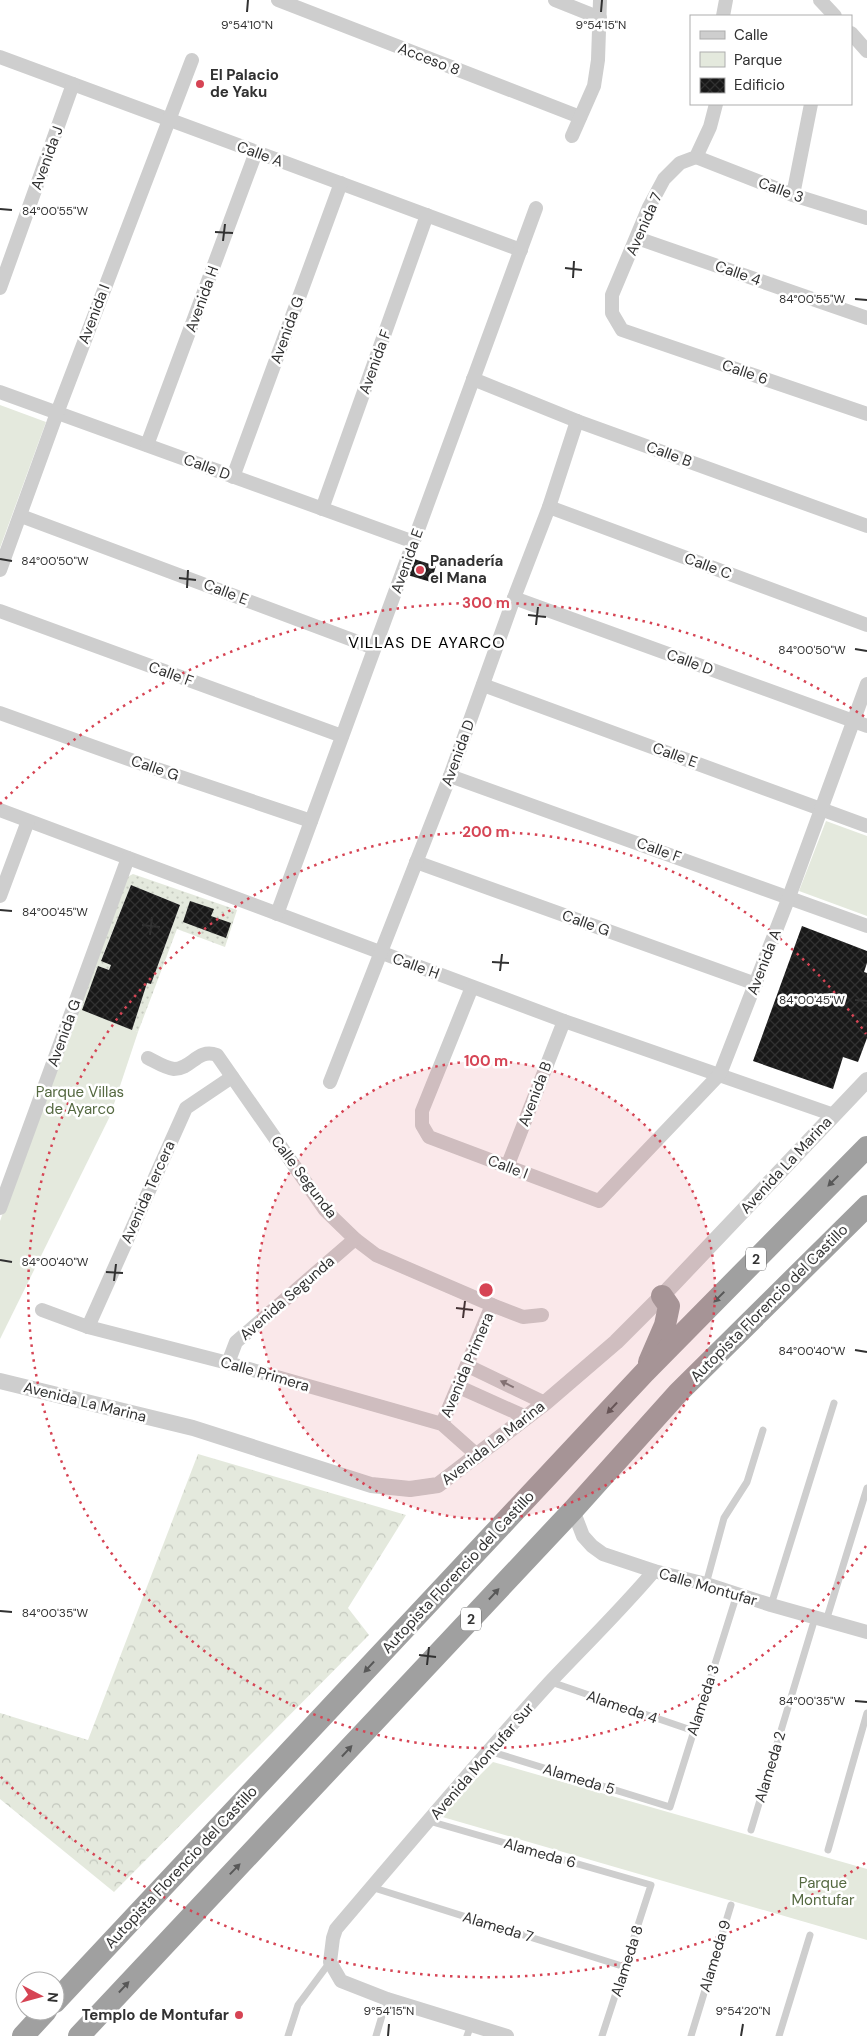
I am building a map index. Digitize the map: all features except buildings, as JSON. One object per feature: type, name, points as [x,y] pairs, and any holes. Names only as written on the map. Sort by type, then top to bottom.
[{"type":"highway","name":"Autopista Florencio del Castillo","points":[[65,1991],[645,1372],[867,1147]]},
{"type":"highway","name":"Autopista Florencio del Castillo","points":[[79,2036],[573,1510],[678,1393],[867,1206]]},
{"type":"highway","points":[[645,1372],[665,1325],[669,1306],[662,1296]]},
{"type":"highway","points":[[23,2036],[37,2021]]},
{"type":"street","name":"Acceso 8","points":[[278,0],[580,117]]},
{"type":"street","points":[[555,0],[600,18]]},
{"type":"street","points":[[572,136],[594,86],[598,60],[600,0]]},
{"type":"street","points":[[723,15],[726,0]]},
{"type":"street","points":[[820,0],[834,15]]},
{"type":"street","points":[[852,34],[867,51]]},
{"type":"street","name":"Calle A","points":[[0,57],[521,250]]},
{"type":"street","name":"Avenida I","points":[[0,570],[57,413],[192,60]]},
{"type":"street","name":"Avenida J","points":[[0,288],[73,84]]},
{"type":"street","points":[[696,157],[710,127],[716,105]]},
{"type":"street","points":[[793,195],[811,105]]},
{"type":"street","name":"Avenida H","points":[[147,445],[256,152]]},
{"type":"street","name":"Calle 3","points":[[696,157],[793,195],[867,218]]},
{"type":"street","name":"Avenida 7","points":[[622,330],[612,313],[612,295],[649,207],[664,179],[680,163],[696,157]]},
{"type":"street","name":"Avenida G","points":[[233,477],[341,183]]},
{"type":"street","name":"Avenida E","points":[[277,914],[536,208]]},
{"type":"street","name":"Avenida F","points":[[322,509],[427,215]]},
{"type":"street","name":"Calle 4","points":[[637,238],[867,318]]},
{"type":"street","name":"Calle 6","points":[[622,330],[867,414]]},
{"type":"street","name":"Calle B","points":[[473,379],[577,421],[867,526]]},
{"type":"street","name":"Calle D","points":[[0,392],[414,542]]},
{"type":"street","name":"Avenida D","points":[[330,1082],[450,776],[549,507],[577,421]]},
{"type":"street","name":"Calle C","points":[[549,507],[867,625]]},
{"type":"street","name":"Calle E","points":[[21,516],[374,648]]},
{"type":"street","name":"Calle D","points":[[514,598],[867,726]]},
{"type":"street","name":"Calle F","points":[[0,611],[342,736]]},
{"type":"street","name":"Avenida A","points":[[599,1201],[720,1074],[789,897],[867,684]]},
{"type":"street","name":"Calle E","points":[[483,685],[867,826]]},
{"type":"street","name":"Calle G","points":[[0,713],[145,765],[311,820]]},
{"type":"street","name":"Calle F","points":[[450,776],[867,926]]},
{"type":"street","name":"Calle H","points":[[0,810],[564,1021],[834,1115]]},
{"type":"street","points":[[0,896],[28,821]]},
{"type":"street","name":"Avenida G","points":[[0,1208],[128,858]]},
{"type":"street","name":"Calle G","points":[[416,862],[756,984]]},
{"type":"street","name":"Calle I","points":[[472,987],[422,1111],[422,1125],[430,1137],[599,1201]]},
{"type":"street","name":"Avenida B","points":[[507,1167],[564,1021]]},
{"type":"street","name":"Calle Segunda","points":[[148,1058],[168,1068],[175,1069],[182,1068],[202,1054],[210,1052],[217,1055],[325,1210],[355,1239],[376,1255],[523,1317],[542,1315]]},
{"type":"street","name":"Avenida Tercera","points":[[88,1327],[186,1108],[232,1077]]},
{"type":"street","name":"Avenida La Marina","points":[[0,1381],[193,1428],[371,1485],[410,1489],[438,1485],[545,1403],[616,1342],[867,1080]]},
{"type":"street","name":"Avenida Segunda","points":[[228,1363],[236,1342],[355,1239]]},
{"type":"street","name":"Avenida Primera","points":[[442,1424],[468,1366],[492,1305]]},
{"type":"street","name":"Calle Primera","points":[[42,1310],[88,1327],[228,1363],[442,1424],[478,1456]]},
{"type":"street","points":[[468,1366],[545,1403]]},
{"type":"street","points":[[459,1387],[526,1418]]},
{"type":"street","name":"Calle Montufar","points":[[573,1510],[584,1536],[592,1546],[603,1554],[654,1572],[706,1584],[821,1620],[867,1632]]},
{"type":"street","name":"Avenida Montufar Sur","points":[[330,1962],[336,1930],[489,1751],[551,1682],[622,1609],[654,1572]]},
{"type":"street","points":[[330,1962],[341,1982],[469,2030],[507,2036]]},
{"type":"lane","points":[[771,1605],[834,1404]]},
{"type":"lane","points":[[706,1584],[724,1518],[747,1482],[763,1430]]},
{"type":"lane","name":"Alameda 2","points":[[750,1830],[867,1488]]},
{"type":"lane","name":"Alameda 3","points":[[670,1807],[737,1594]]},
{"type":"lane","name":"Alameda 4","points":[[551,1682],[694,1731]]},
{"type":"lane","points":[[828,1850],[867,1713]]},
{"type":"lane","name":"Alameda 5","points":[[489,1751],[670,1807]]},
{"type":"lane","name":"Alameda 6","points":[[429,1821],[651,1885]]},
{"type":"lane","name":"Alameda 8","points":[[602,2036],[651,1885]]},
{"type":"lane","name":"Alameda 7","points":[[372,1887],[624,1967]]},
{"type":"lane","name":"Alameda 9","points":[[691,2036],[731,1905]]},
{"type":"lane","points":[[779,2036],[810,1935]]},
{"type":"lane","points":[[288,2036],[298,2005],[330,1962]]},
{"type":"lane","points":[[376,2036],[387,1999]]},
{"type":"green space","points":[[0,405],[46,422],[0,548]]},
{"type":"green space","points":[[826,821],[867,836],[867,916],[799,891]]},
{"type":"green space","points":[[133,874],[237,910],[225,947],[177,929],[138,1032],[132,1030],[147,983],[151,984],[180,905],[131,885],[101,960],[111,965],[109,970],[98,966],[82,1010],[78,1008],[127,877]]},
{"type":"green space","name":"Parque Villas de Ayarco","points":[[78,1008],[138,1032],[110,1116],[0,1339],[0,1221]]},
{"type":"green space","points":[[198,1454],[406,1515],[348,1608],[369,1635],[114,1892],[0,1799],[0,1713],[88,1740]]},
{"type":"green space","name":"Parque Montufar","points":[[493,1762],[867,1869],[867,1940],[439,1816]]},
{"type":"place","name":"El Palacio de Yaku","points":[[200,84]]},
{"type":"place","name":"Panadería el Mana","points":[[420,570]]},
{"type":"place","name":"Templo de Montufar","points":[[239,2015]]},
{"type":"district","name":"VILLAS DE AYARCO","points":[[427,642]]}]
